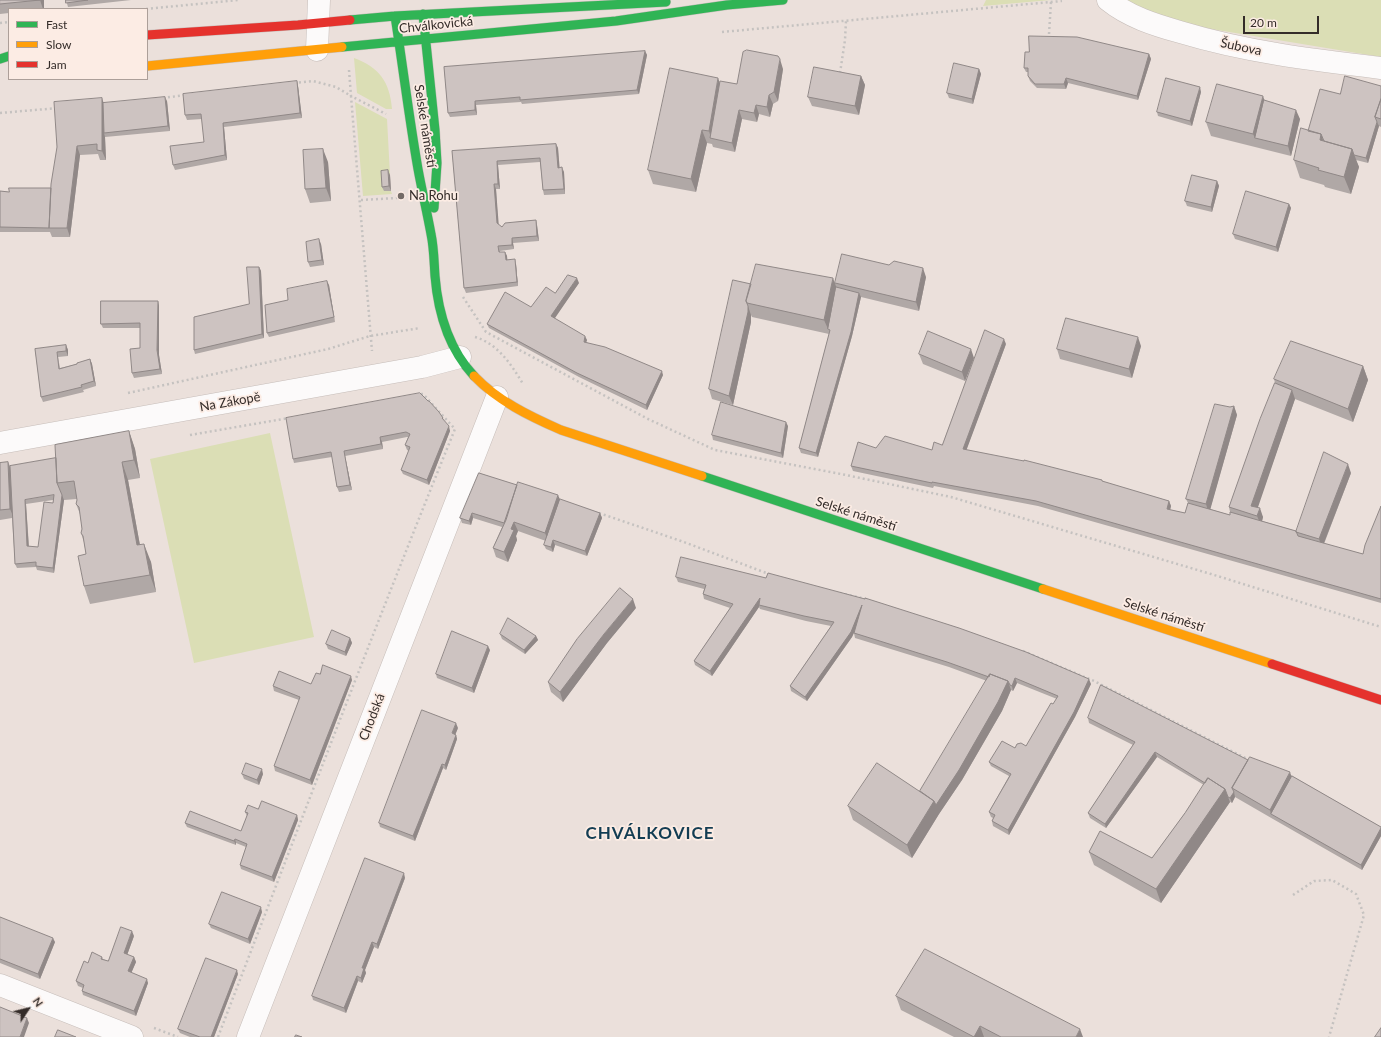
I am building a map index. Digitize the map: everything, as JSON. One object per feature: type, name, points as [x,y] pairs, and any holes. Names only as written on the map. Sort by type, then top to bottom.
[{"type":"street","points":[[317,50],[319,0]]},
{"type":"street","name":"Chválkovická","points":[[148,66],[659,16],[727,5],[782,0]]},
{"type":"street","name":"Šubova","points":[[1108,0],[1120,9],[1134,16],[1160,26],[1200,38],[1264,52],[1381,68]]},
{"type":"street","name":"Chválkovická","points":[[148,35],[317,24],[423,14],[622,3],[674,2]]},
{"type":"street","name":"Chválkovická","points":[[688,2],[727,5]]},
{"type":"street","name":"Selské náměstí","points":[[423,14],[437,163],[432,239]]},
{"type":"street","name":"Selské náměstí","points":[[395,16],[418,169],[432,239],[438,297],[442,316],[448,334],[460,357],[481,383],[517,410],[535,420],[620,450],[1381,700]]},
{"type":"street","name":"Na Zákopě","points":[[0,443],[375,376],[422,367],[460,357]]},
{"type":"street","name":"Chodská","points":[[248,1037],[497,396]]},
{"type":"street","points":[[0,985],[132,1037]]},
{"type":"path","points":[[148,9],[238,0]]},
{"type":"path","points":[[718,32],[1062,1]]},
{"type":"path","points":[[1049,34],[1051,2]]},
{"type":"path","points":[[840,73],[846,21]]},
{"type":"path","points":[[349,65],[361,200],[370,336],[375,376]]},
{"type":"path","points":[[289,84],[313,81],[336,87],[389,115]]},
{"type":"path","points":[[163,98],[186,95]]},
{"type":"path","points":[[0,113],[61,107]]},
{"type":"path","points":[[361,200],[397,198],[396,190]]},
{"type":"path","points":[[462,295],[486,332],[648,419],[715,450],[951,497],[1211,574],[1381,627]]},
{"type":"path","points":[[122,395],[328,349],[370,336],[420,328]]},
{"type":"path","points":[[448,334],[472,336],[487,341],[494,346],[510,364],[526,388],[534,407],[535,420]]},
{"type":"path","points":[[218,1037],[425,502],[455,429],[423,394],[416,395]]},
{"type":"path","points":[[184,436],[290,418]]},
{"type":"path","points":[[598,513],[681,541],[770,575]]},
{"type":"path","points":[[838,592],[868,600]]},
{"type":"path","points":[[1016,648],[1094,681],[1255,763]]},
{"type":"path","points":[[1293,895],[1314,881],[1332,880],[1356,894],[1364,915],[1329,1037]]},
{"type":"green space","points":[[986,0],[1051,0],[983,6]]},
{"type":"green space","points":[[1126,0],[1381,0],[1381,57],[1211,29],[1141,13]]},
{"type":"green space","points":[[354,58],[370,66],[382,77],[389,91],[392,109],[386,109],[357,93]]},
{"type":"green space","points":[[355,102],[387,119],[390,175],[383,175],[384,191],[391,191],[392,194],[363,196]]},
{"type":"green space","points":[[270,433],[314,637],[194,663],[150,459]]},
{"type":"building","points":[[0,0],[40,0],[0,4]]},
{"type":"building","points":[[66,0],[88,0],[66,3]]},
{"type":"building","points":[[1029,36],[1077,37],[1149,54],[1137,96],[1066,78],[1064,84],[1035,84],[1028,76],[1028,68],[1024,68],[1025,52],[1029,52]]},
{"type":"building","points":[[747,50],[778,56],[780,59],[774,92],[769,95],[767,107],[756,105],[754,113],[739,110],[732,143],[710,138],[720,81],[737,84],[743,52]]},
{"type":"building","points":[[645,51],[637,90],[520,100],[520,97],[475,101],[475,110],[448,113],[444,67]]},
{"type":"building","points":[[954,63],[979,69],[972,99],[947,93]]},
{"type":"building","points":[[814,67],[861,76],[855,106],[808,97]]},
{"type":"building","points":[[670,68],[718,78],[709,131],[702,130],[691,179],[648,170]]},
{"type":"building","points":[[1345,76],[1381,86],[1381,99],[1375,117],[1377,122],[1366,158],[1354,155],[1352,149],[1324,141],[1321,134],[1308,131],[1320,89],[1340,94]]},
{"type":"building","points":[[1166,78],[1200,87],[1190,121],[1157,112]]},
{"type":"building","points":[[297,81],[300,113],[223,123],[225,155],[173,165],[170,146],[204,142],[201,114],[185,115],[183,94]]},
{"type":"building","points":[[1217,84],[1263,96],[1253,134],[1206,122]]},
{"type":"building","points":[[165,97],[168,126],[104,133],[103,103]]},
{"type":"building","points":[[102,98],[102,151],[97,150],[97,144],[77,146],[67,228],[49,228],[51,184],[57,147],[54,102]]},
{"type":"building","points":[[1381,99],[1381,119],[1375,117]]},
{"type":"building","points":[[1264,100],[1296,110],[1288,146],[1255,138]]},
{"type":"building","points":[[1301,128],[1321,134],[1320,140],[1352,149],[1344,177],[1318,170],[1319,168],[1294,160]]},
{"type":"building","points":[[556,144],[558,168],[562,167],[564,189],[543,190],[540,158],[497,161],[498,184],[494,184],[497,223],[502,227],[505,223],[536,220],[537,236],[512,238],[512,245],[498,246],[499,252],[505,252],[506,260],[515,259],[517,282],[464,288],[452,151]]},
{"type":"building","points":[[323,149],[326,188],[305,189],[303,150]]},
{"type":"building","points":[[388,170],[389,186],[382,187],[381,171]]},
{"type":"building","points":[[1192,175],[1217,181],[1211,207],[1185,201]]},
{"type":"building","points":[[9,188],[51,188],[49,228],[0,227],[0,191],[9,192]]},
{"type":"building","points":[[1246,191],[1289,204],[1276,247],[1233,234]]},
{"type":"building","points":[[319,239],[322,260],[308,262],[306,242]]},
{"type":"building","points":[[842,254],[889,265],[894,261],[923,268],[916,302],[835,283]]},
{"type":"building","points":[[756,264],[833,278],[824,320],[747,303],[746,301]]},
{"type":"building","points":[[247,267],[259,267],[262,334],[194,350],[194,317],[249,304]]},
{"type":"building","points":[[568,275],[577,278],[551,316],[585,336],[584,342],[605,347],[662,371],[646,405],[577,373],[487,324],[505,292],[531,307],[546,287],[555,293]]},
{"type":"building","points":[[733,280],[751,284],[746,301],[748,312],[729,396],[709,389]]},
{"type":"building","points":[[327,281],[334,317],[267,333],[265,305],[288,300],[287,289]]},
{"type":"building","points":[[836,287],[859,293],[851,332],[816,453],[799,448],[830,330],[828,329]]},
{"type":"building","points":[[101,301],[158,301],[157,350],[160,369],[132,373],[130,349],[140,348],[140,323],[101,324]]},
{"type":"building","points":[[1066,318],[1138,337],[1129,369],[1057,349]]},
{"type":"building","points":[[985,330],[1004,339],[963,449],[1024,460],[1102,480],[1169,501],[1167,509],[1185,513],[1188,503],[1230,515],[1230,512],[1296,531],[1298,536],[1363,554],[1365,545],[1381,506],[1381,599],[1036,501],[932,483],[851,466],[858,442],[876,448],[885,436],[932,450],[934,442],[942,445]]},
{"type":"building","points":[[928,331],[971,349],[962,372],[919,354]]},
{"type":"building","points":[[1291,341],[1363,366],[1348,409],[1274,379]]},
{"type":"building","points":[[66,345],[66,351],[57,352],[59,369],[90,359],[94,381],[81,385],[82,387],[41,397],[35,349]]},
{"type":"building","points":[[1275,383],[1292,390],[1251,506],[1260,508],[1257,516],[1229,507],[1260,419]]},
{"type":"building","points":[[420,393],[439,412],[449,426],[427,480],[401,470],[410,447],[405,445],[410,434],[406,432],[380,437],[381,444],[344,451],[350,485],[337,487],[331,452],[293,459],[286,418]]},
{"type":"building","points":[[721,402],[786,422],[781,453],[712,435]]},
{"type":"building","points":[[1215,404],[1230,407],[1234,406],[1206,504],[1186,499]]},
{"type":"building","points":[[129,431],[134,460],[122,462],[137,545],[144,544],[150,575],[84,586],[78,556],[86,554],[83,536],[81,533],[82,529],[79,507],[76,504],[77,500],[74,481],[57,483],[55,445]]},
{"type":"building","points":[[1324,452],[1348,464],[1319,539],[1296,532]]},
{"type":"building","points":[[56,458],[57,483],[62,495],[53,568],[36,566],[36,562],[15,564],[10,466]],"holes":[[[54,495],[53,503],[44,502],[38,547],[27,546],[25,500]]]},
{"type":"building","points":[[8,462],[10,509],[0,510],[0,463]]},
{"type":"building","points":[[479,473],[517,485],[504,523],[472,513],[469,521],[460,518]]},
{"type":"building","points":[[518,482],[558,495],[545,533],[514,522],[511,529],[514,530],[504,552],[493,548],[506,520]]},
{"type":"building","points":[[560,499],[600,513],[585,551],[553,540],[551,547],[544,545]]},
{"type":"building","points":[[681,557],[766,578],[768,573],[865,598],[959,628],[1026,652],[1089,679],[1074,712],[1008,830],[992,821],[995,815],[989,812],[1011,774],[989,762],[1002,741],[1015,748],[1017,744],[1021,743],[1026,746],[1051,703],[1053,704],[1058,696],[1015,678],[1012,686],[1008,681],[990,674],[989,677],[947,662],[854,633],[862,605],[851,632],[805,697],[790,686],[834,622],[759,605],[760,598],[710,671],[694,661],[733,604],[703,594],[706,585],[676,577]]},
{"type":"building","points":[[620,588],[633,599],[604,634],[560,692],[548,682],[577,639]]},
{"type":"building","points":[[508,618],[536,636],[524,650],[500,634]]},
{"type":"building","points":[[332,630],[350,638],[345,652],[326,644]]},
{"type":"building","points":[[452,631],[488,646],[472,688],[436,674]]},
{"type":"building","points":[[323,665],[351,676],[310,780],[274,766],[300,697],[273,686],[279,671],[311,684],[316,673],[320,674]]},
{"type":"building","points":[[990,674],[1008,681],[998,702],[959,770],[936,805],[934,801],[920,791]]},
{"type":"building","points":[[1101,685],[1248,760],[1232,788],[1234,792],[1230,798],[1228,797],[1225,789],[1208,778],[1205,783],[1155,752],[1105,824],[1088,813],[1135,742],[1088,718]]},
{"type":"building","points":[[422,710],[456,723],[452,733],[456,735],[445,765],[442,764],[413,836],[379,823]]},
{"type":"building","points":[[1250,757],[1290,772],[1270,810],[1232,788]]},
{"type":"building","points":[[246,763],[262,769],[257,780],[242,774]]},
{"type":"building","points":[[877,763],[934,801],[907,845],[848,806]]},
{"type":"building","points":[[1292,776],[1381,827],[1361,865],[1271,814]]},
{"type":"building","points":[[1208,778],[1225,789],[1156,889],[1089,852],[1100,831],[1152,858],[1185,813]]},
{"type":"building","points":[[262,801],[297,815],[272,877],[240,865],[247,844],[235,839],[234,841],[185,823],[190,811],[241,831],[248,813],[245,812],[248,805],[258,809]]},
{"type":"building","points":[[365,858],[404,873],[377,944],[372,942],[362,968],[364,968],[361,978],[357,976],[344,1008],[312,996]]},
{"type":"building","points":[[222,892],[261,907],[248,939],[209,924]]},
{"type":"building","points":[[0,917],[53,938],[38,974],[0,959]]},
{"type":"building","points":[[121,927],[132,931],[124,953],[134,957],[128,971],[147,979],[134,1011],[82,991],[84,985],[76,981],[84,961],[88,963],[92,952],[102,957],[101,959],[108,961]]},
{"type":"building","points":[[925,949],[1080,1029],[1076,1037],[1001,1037],[980,1026],[974,1037],[896,996]]},
{"type":"building","points":[[206,958],[237,970],[211,1037],[200,1037],[178,1029]]},
{"type":"building","points":[[0,1007],[27,1018],[20,1037],[0,1037]]},
{"type":"building","points":[[1381,1028],[1381,1037],[1375,1037]]},
{"type":"building","points":[[58,1030],[76,1037],[55,1037]]},
{"type":"traffic: fast","points":[[342,47],[616,21],[727,5],[783,0]]},
{"type":"traffic: fast","points":[[350,20],[395,16],[666,2]]},
{"type":"traffic: fast","points":[[423,14],[437,163],[434,208]]},
{"type":"traffic: fast","points":[[395,16],[415,150],[432,239],[436,290],[442,317],[451,342],[457,354],[474,376]]},
{"type":"traffic: fast","points":[[0,59],[8,56]]},
{"type":"traffic: fast","points":[[702,476],[1043,589]]},
{"type":"traffic: slow","points":[[148,66],[342,47]]},
{"type":"traffic: slow","points":[[474,376],[493,393],[514,407],[561,430],[702,476]]},
{"type":"traffic: slow","points":[[1043,589],[1272,664]]},
{"type":"traffic: jam","points":[[148,35],[350,20]]},
{"type":"traffic: jam","points":[[1272,664],[1381,700]]},
{"type":"place","name":"Na Rohu","points":[[401,196]]},
{"type":"district","name":"CHVÁLKOVICE","points":[[650,834]]}]
